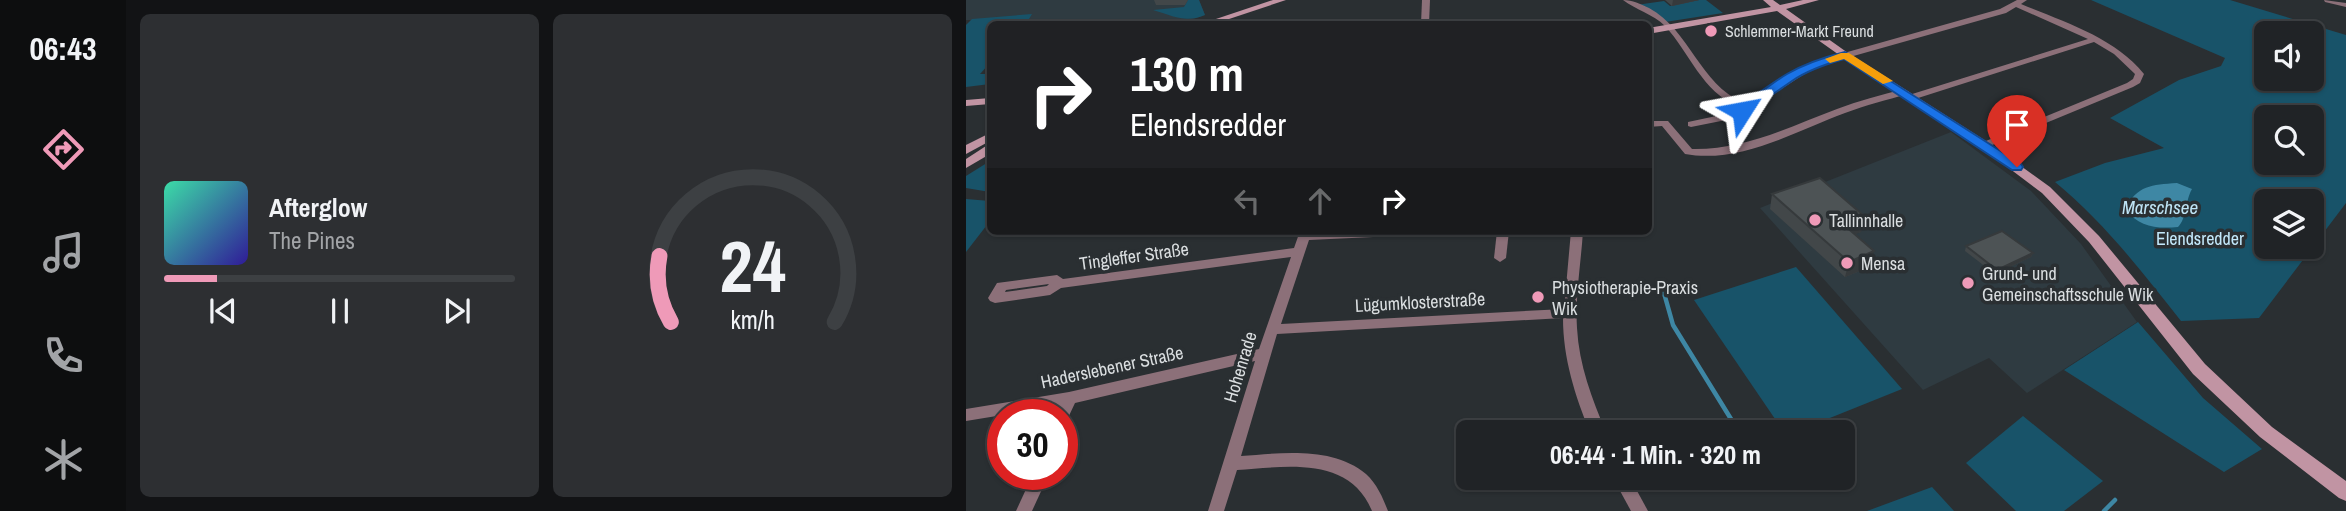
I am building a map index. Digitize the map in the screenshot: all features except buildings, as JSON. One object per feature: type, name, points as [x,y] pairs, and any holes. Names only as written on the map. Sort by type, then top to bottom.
[{"type":"main road","points":[[1216,21],[1282,0]]},
{"type":"main road","points":[[1768,0],[1845,55],[2022,171],[2071,215],[2106,254],[2187,357],[2210,380],[2288,450],[2346,492]]},
{"type":"main road","points":[[1652,30],[1779,9],[1815,0]]},
{"type":"main road","points":[[966,103],[987,101]]},
{"type":"main road","points":[[966,150],[987,138]]},
{"type":"main road","points":[[966,164],[987,151]]},
{"type":"street","points":[[1425,21],[1426,0]]},
{"type":"street","points":[[1627,0],[1664,20],[1705,75],[1734,103],[1743,105],[1761,98],[1815,64],[1958,24],[2020,3],[2093,40],[2136,67],[2140,74],[2137,81],[1985,145]]},
{"type":"street","points":[[2328,0],[2346,5]]},
{"type":"street","points":[[1652,124],[1665,123],[1689,152],[1704,153],[1765,141],[1848,108],[1908,95],[2093,40]]},
{"type":"street","points":[[1691,124],[1723,118],[1742,111],[1743,105]]},
{"type":"street","name":"Hohenrade","points":[[1216,511],[1304,235]]},
{"type":"street","points":[[1500,258],[1503,235]]},
{"type":"street","points":[[1577,235],[1570,313],[1576,369],[1594,420]]},
{"type":"street","name":"Tingleffer Straße","points":[[1058,284],[1298,252]]},
{"type":"street","name":"Lügumklosterstraße","points":[[1272,329],[1570,313]]},
{"type":"street","name":"Haderslebener Straße","points":[[966,415],[1069,398],[1266,353]]},
{"type":"street","points":[[1229,464],[1292,460],[1336,467],[1359,477],[1380,511]]},
{"type":"street","points":[[1024,511],[1034,490]]},
{"type":"street","points":[[1627,490],[1640,511]]},
{"type":"shaded area","points":[[966,0],[1199,0],[1205,15],[1188,21],[987,21],[987,25],[966,25],[971,20],[966,20]]},
{"type":"shaded area","name":"Grund- und Gemeinschaftsschule Wik","points":[[1951,132],[2031,191],[2081,244],[2137,322],[2027,393],[1989,358],[1923,390],[1760,208]]},
{"type":"green space","points":[[1188,0],[1199,0],[1205,15],[1186,19],[1153,10],[1184,7]]},
{"type":"green space","points":[[1706,0],[1723,13],[1665,22],[1636,5],[1664,1],[1670,6]]},
{"type":"green space","name":"Elendsredder","points":[[2091,0],[2230,0],[2300,21],[2254,21],[2254,91],[2324,91],[2324,28],[2346,35],[2346,203],[2324,232],[2324,189],[2254,189],[2254,259],[2304,259],[2259,318],[2181,321],[2106,231],[2055,182],[2105,163],[2164,148],[2110,118],[2179,80],[2221,66],[2225,58]]},
{"type":"green space","points":[[1032,14],[1028,21],[987,21],[987,66],[980,74],[987,74],[987,84],[966,87],[966,25],[972,19]]},
{"type":"green space","points":[[987,163],[987,192],[966,188],[966,176]]},
{"type":"green space","points":[[966,199],[987,201],[987,225],[966,252]]},
{"type":"green space","points":[[1796,267],[1902,389],[1825,420],[1776,420],[1694,300]]},
{"type":"green space","points":[[2138,322],[2203,398],[2262,449],[2224,472],[2064,370]]},
{"type":"green space","points":[[2023,416],[2103,481],[2064,511],[2016,511],[1966,463]]},
{"type":"green space","points":[[1932,487],[1954,511],[1867,511]]},
{"type":"water","name":"Marschsee","points":[[2177,183],[2192,189],[2178,227],[2162,228],[2142,223],[2125,209],[2135,195],[2146,188]]},
{"type":"waterway","points":[[1661,284],[1664,295]]},
{"type":"waterway","points":[[1664,293],[1673,325],[1732,420]]},
{"type":"waterway","points":[[2104,511],[2115,500]]},
{"type":"slow traffic","points":[[1830,59],[1845,55],[1887,81]]},
{"type":"place","name":"Schlemmer-Markt Freund","points":[[1711,31]]},
{"type":"place","name":"Tallinnhalle","points":[[1815,220]]},
{"type":"place","name":"Mensa","points":[[1847,263]]},
{"type":"place","name":"Grund- und Gemeinschaftsschule Wik","points":[[1968,283]]},
{"type":"place","name":"Physiotherapie-Praxis Wik","points":[[1538,297]]},
{"type":"route","points":[[1742,111],[1743,105],[1761,98],[1789,78],[1815,64],[1845,55],[2017,167]]}]
